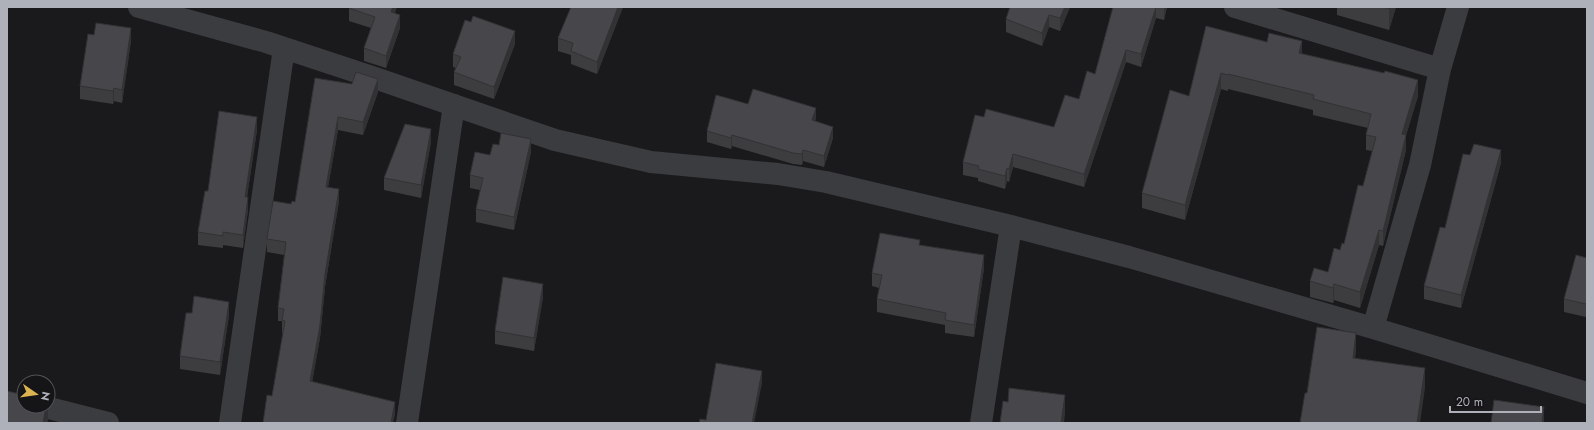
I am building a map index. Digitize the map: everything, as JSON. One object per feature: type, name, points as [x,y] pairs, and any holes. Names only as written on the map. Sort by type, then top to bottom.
[{"type":"street","points":[[139,7],[284,48],[454,104],[555,140],[651,162],[778,174],[826,182],[1011,226],[1129,257],[1587,392]]},
{"type":"street","points":[[1235,7],[1440,69]]},
{"type":"street","points":[[1373,328],[1420,165],[1440,69],[1458,7]]},
{"type":"street","points":[[230,423],[284,48]]},
{"type":"street","points":[[407,423],[454,104]]},
{"type":"street","points":[[981,423],[1011,226]]},
{"type":"street","points":[[56,410],[108,423]]},
{"type":"building","points":[[349,7],[393,7],[391,12],[400,15],[386,56],[364,48],[375,17]]},
{"type":"building","points":[[571,7],[618,7],[597,62],[571,51],[573,43],[558,38]]},
{"type":"building","points":[[1010,7],[1065,7],[1060,18],[1049,15],[1042,33],[1006,19]]},
{"type":"building","points":[[1113,7],[1156,7],[1141,54],[1126,50],[1084,174],[1013,154],[1009,169],[1007,168],[1005,176],[978,169],[979,166],[963,162],[975,115],[984,117],[986,109],[1054,127],[1065,95],[1079,99],[1087,71],[1095,74]]},
{"type":"building","points":[[473,16],[515,31],[494,87],[454,72],[461,57],[453,54],[465,20],[471,22]]},
{"type":"building","points":[[96,23],[131,28],[122,90],[114,88],[113,91],[80,86],[88,34],[94,35]]},
{"type":"building","points":[[1206,26],[1267,42],[1269,33],[1302,41],[1299,53],[1384,73],[1385,71],[1418,80],[1402,134],[1406,135],[1383,231],[1379,230],[1360,292],[1334,284],[1333,288],[1310,281],[1314,268],[1328,272],[1334,248],[1340,250],[1342,243],[1344,244],[1358,185],[1363,186],[1376,137],[1366,135],[1371,114],[1313,99],[1314,95],[1221,73],[1185,205],[1142,193],[1170,90],[1189,96]]},
{"type":"building","points":[[356,72],[378,79],[363,122],[338,117],[326,187],[339,189],[325,274],[320,325],[310,381],[395,402],[391,423],[263,423],[267,395],[272,396],[285,321],[282,320],[284,309],[278,308],[286,242],[267,239],[273,201],[291,204],[292,201],[295,202],[315,78],[352,84]]},
{"type":"building","points":[[753,89],[816,108],[812,120],[833,127],[824,156],[803,150],[802,154],[793,153],[732,135],[731,138],[707,131],[716,95],[748,104]]},
{"type":"building","points":[[219,111],[257,117],[245,197],[248,197],[243,235],[223,232],[223,236],[198,232],[205,191],[208,191]]},
{"type":"building","points":[[405,124],[431,129],[421,185],[384,178]]},
{"type":"building","points":[[501,133],[531,139],[514,217],[476,209],[483,178],[470,175],[475,152],[490,155],[493,144],[499,145]]},
{"type":"building","points":[[1474,144],[1501,150],[1461,295],[1424,286],[1440,227],[1445,228],[1463,154],[1470,155]]},
{"type":"building","points":[[880,233],[920,240],[919,245],[984,255],[974,325],[945,320],[946,313],[877,299],[882,275],[872,273]]},
{"type":"building","points":[[1576,255],[1587,258],[1586,304],[1564,299]]},
{"type":"building","points":[[503,277],[543,284],[534,338],[495,331]]},
{"type":"building","points":[[194,296],[229,302],[220,362],[180,356],[186,313],[192,313]]},
{"type":"building","points":[[1317,327],[1356,333],[1353,358],[1425,368],[1417,423],[1300,423],[1305,393],[1307,393]]},
{"type":"building","points":[[716,363],[762,371],[752,423],[699,423],[700,419],[706,420]]},
{"type":"building","points":[[1009,388],[1065,395],[1061,423],[1000,423],[1003,401],[1008,402]]},
{"type":"building","points":[[7,391],[16,393],[16,414],[45,414],[43,423],[7,423]]},
{"type":"building","points":[[1494,400],[1544,407],[1542,423],[1491,423]]}]
